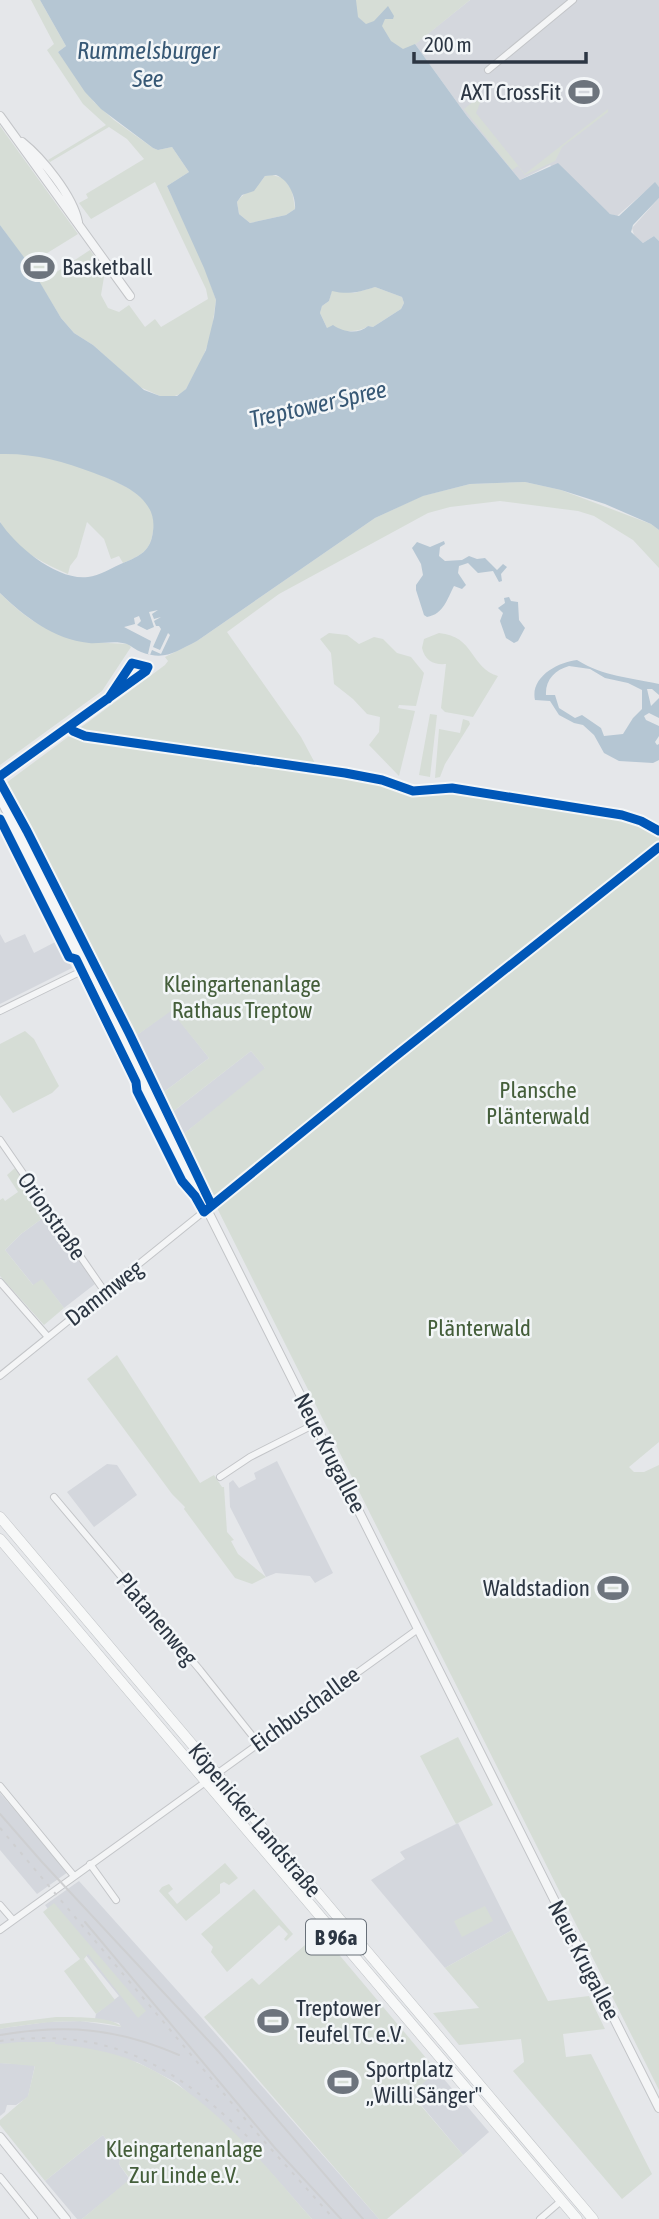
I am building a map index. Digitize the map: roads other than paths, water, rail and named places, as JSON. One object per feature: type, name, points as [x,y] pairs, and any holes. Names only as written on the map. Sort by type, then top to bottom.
[{"type":"main road","name":"Köpenicker Landstraße","points":[[0,1517],[593,2219]]},
{"type":"main road","name":"Köpenicker Landstraße","points":[[0,1539],[577,2219]]},
{"type":"street","points":[[488,70],[573,0]]},
{"type":"street","points":[[0,116],[17,138],[36,154],[74,206],[78,223],[130,296]]},
{"type":"street","points":[[0,776],[108,699],[148,667],[132,663],[108,699]]},
{"type":"street","name":"Neue Krugallee","points":[[0,798],[659,2108]]},
{"type":"street","points":[[0,1011],[86,969]]},
{"type":"street","name":"Orionstraße","points":[[0,1140],[105,1292]]},
{"type":"street","name":"Dammweg","points":[[0,1376],[207,1209]]},
{"type":"street","points":[[0,1282],[48,1337]]},
{"type":"street","points":[[220,1477],[250,1457],[315,1424]]},
{"type":"street","name":"Platanenweg","points":[[54,1497],[258,1743]]},
{"type":"street","name":"Eichbuschallee","points":[[0,1930],[418,1629]]},
{"type":"street","points":[[0,1786],[74,1876]]},
{"type":"street","points":[[90,1864],[116,1900]]},
{"type":"street","points":[[0,1905],[13,1920]]},
{"type":"street","points":[[1,2140],[66,2219]]},
{"type":"street","points":[[0,2177],[34,2219]]},
{"type":"street","points":[[540,2219],[561,2201]]},
{"type":"water","points":[[40,0],[356,0],[358,17],[366,24],[374,21],[388,6],[394,16],[393,19],[385,19],[382,26],[391,41],[403,49],[415,44],[467,116],[520,180],[558,163],[610,214],[619,216],[655,182],[659,187],[659,198],[633,225],[631,232],[643,243],[654,236],[659,241],[659,530],[605,504],[561,490],[525,482],[470,484],[423,496],[375,518],[197,641],[170,654],[149,655],[123,643],[76,641],[40,626],[19,610],[0,593],[0,522],[16,541],[38,560],[63,573],[88,577],[144,552],[152,538],[153,519],[143,500],[115,482],[48,459],[0,454],[0,225],[29,264],[61,318],[74,333],[93,345],[144,390],[160,396],[177,396],[186,389],[206,350],[216,300],[167,186],[189,172],[172,147],[158,150],[153,148],[101,109],[85,92],[58,52],[66,46]],"holes":[[[276,175],[291,189],[295,209],[286,215],[250,223],[239,214],[237,202],[242,195],[254,191],[265,176]],[[375,287],[402,297],[404,303],[401,309],[373,327],[368,326],[360,331],[346,331],[333,325],[327,328],[320,313],[322,306],[329,301],[332,291],[354,292]]]},
{"type":"water","points":[[444,541],[439,556],[445,561],[462,560],[469,556],[485,558],[497,570],[503,564],[507,567],[501,574],[502,581],[499,582],[493,571],[478,573],[468,563],[459,566],[458,573],[466,585],[462,589],[454,586],[441,609],[427,617],[416,590],[416,585],[423,575],[421,564],[412,548],[417,542],[430,547]]},
{"type":"water","points":[[509,597],[511,601],[518,602],[519,620],[525,628],[514,643],[506,638],[500,621],[503,613],[498,608],[505,603],[504,598]]},
{"type":"water","points":[[577,660],[607,673],[659,684],[659,695],[652,689],[647,689],[651,706],[659,698],[659,718],[649,713],[644,716],[646,720],[659,726],[659,736],[655,742],[659,744],[659,760],[653,763],[619,761],[604,753],[594,735],[583,725],[559,715],[550,701],[535,700],[537,684],[547,672]],"holes":[[[569,666],[590,669],[605,678],[628,683],[642,690],[642,709],[623,734],[604,736],[601,728],[582,715],[575,718],[559,708],[555,695],[546,695],[549,680],[559,670]]]},
{"type":"tram line","points":[[0,1814],[219,2052],[363,2219]]},
{"type":"tram line","points":[[85,1922],[275,2148],[341,2219]]},
{"type":"tram line","points":[[0,2035],[69,2029],[91,2031],[134,2039],[179,2055]]},
{"type":"railway","points":[[0,1828],[262,2139],[334,2219]]},
{"type":"railway","points":[[0,2041],[41,2038],[77,2040],[111,2047],[142,2059],[172,2075],[200,2095],[257,2146]]},
{"type":"place","name":"AXT CrossFit","points":[[584,92]]},
{"type":"place","name":"Basketball","points":[[39,267]]},
{"type":"place","name":"Waldstadion","points":[[613,1588]]},
{"type":"place","name":"Treptower Teufel TC e.V.","points":[[273,2021]]},
{"type":"place","name":"Sportplatz „Willi Sänger\"","points":[[343,2082]]},
{"type":"water label","name":"Rummelsburger See","points":[[148,64]]},
{"type":"water label","name":"Treptower Spree","points":[[318,404]]},
{"type":"park label","name":"Kleingartenanlage Rathaus Treptow","points":[[242,997]]},
{"type":"park label","name":"Plansche Plänterwald","points":[[538,1103]]},
{"type":"park label","name":"Plänterwald","points":[[479,1328]]},
{"type":"park label","name":"Kleingartenanlage Zur Linde e.V.","points":[[184,2162]]}]
